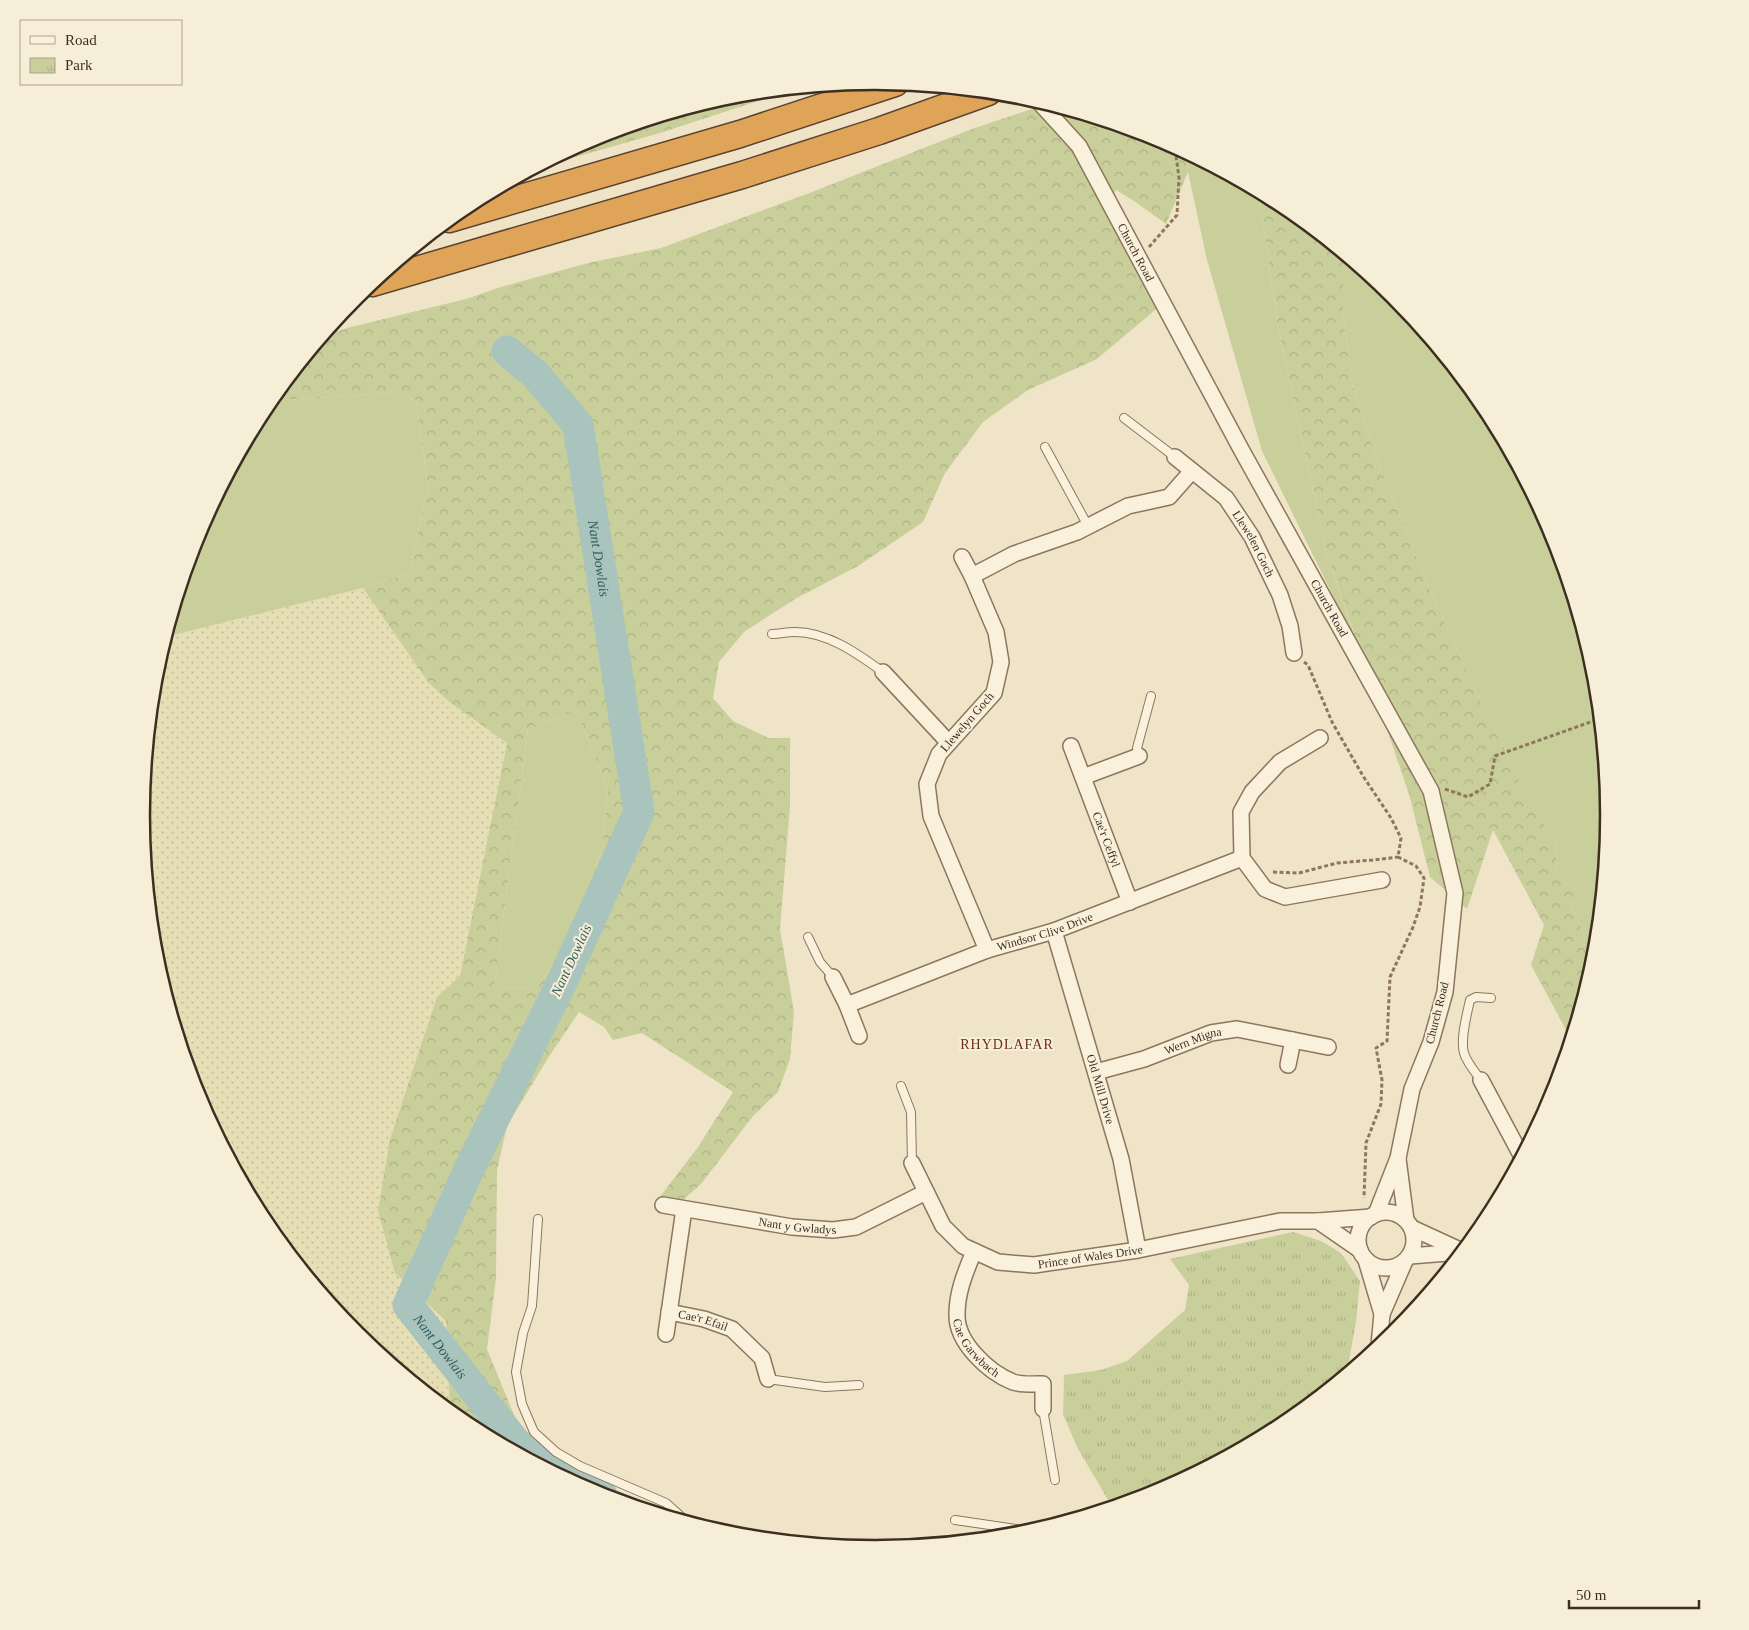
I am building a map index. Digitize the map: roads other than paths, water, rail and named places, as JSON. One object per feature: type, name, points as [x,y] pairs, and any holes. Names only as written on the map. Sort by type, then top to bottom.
[{"type":"highway","points":[[471,213],[740,134],[874,90]]},
{"type":"highway","points":[[387,279],[742,175],[879,131],[974,97]]},
{"type":"street","name":"Church Road","points":[[1048,112],[1079,146],[1247,459],[1431,791],[1455,893],[1445,992],[1431,1042],[1412,1089],[1398,1158],[1373,1215]]},
{"type":"street","name":"Llewelen Goch","points":[[1175,457],[1226,498],[1252,537],[1280,595],[1290,626],[1294,654]]},
{"type":"street","points":[[972,576],[1014,554],[1077,532],[1128,506],[1168,497],[1192,471]]},
{"type":"street","name":"Llewelyn Goch","points":[[962,557],[996,632],[1001,662],[994,693],[939,754],[927,784],[931,816],[987,950]]},
{"type":"street","points":[[883,672],[949,743]]},
{"type":"street","points":[[1320,738],[1280,762],[1252,792],[1241,812],[1242,858],[1265,888],[1285,898],[1382,880]]},
{"type":"street","name":"Cae'r Ceffyl","points":[[1071,746],[1130,902]]},
{"type":"street","points":[[1083,777],[1139,756]]},
{"type":"street","name":"Windsor Clive Drive","points":[[847,1005],[987,950],[1054,931],[1242,858]]},
{"type":"street","name":"Old Mill Drive","points":[[1054,931],[1121,1159],[1138,1250]]},
{"type":"street","points":[[833,977],[847,1005],[859,1036]]},
{"type":"street","name":"Wern Migna","points":[[1096,1072],[1144,1059],[1211,1034],[1237,1029],[1328,1047]]},
{"type":"street","points":[[1288,1065],[1293,1040]]},
{"type":"street","points":[[1481,1080],[1518,1149]]},
{"type":"street","name":"Church Road","points":[[1398,1158],[1409,1224]]},
{"type":"street","name":"Prince of Wales Drive","points":[[912,1162],[943,1226],[963,1246],[998,1262],[1034,1265],[1138,1250],[1280,1221],[1318,1221],[1373,1215]]},
{"type":"street","name":"Nant y Gwladys","points":[[663,1206],[792,1227],[833,1230],[856,1227],[926,1192]]},
{"type":"street","name":"Cae'r Efail","points":[[666,1334],[684,1209]]},
{"type":"street","points":[[1382,1314],[1358,1241],[1359,1231],[1364,1222],[1373,1215],[1390,1212],[1399,1215],[1409,1224],[1455,1249]]},
{"type":"street","points":[[1318,1221],[1363,1255],[1374,1266],[1395,1268],[1407,1260],[1452,1253]]},
{"type":"street","points":[[1380,1335],[1382,1314],[1414,1247],[1415,1237],[1409,1224]]},
{"type":"street","name":"Cae Garwbach","points":[[974,1251],[961,1282],[956,1315],[964,1341],[983,1364],[1013,1382],[1043,1384],[1043,1409]]},
{"type":"street","name":"Cae'r Efail","points":[[669,1312],[704,1319],[732,1329],[762,1358],[768,1379]]},
{"type":"lane","points":[[1124,418],[1175,457]]},
{"type":"lane","points":[[1045,448],[1088,526]]},
{"type":"lane","points":[[772,634],[796,632],[826,638],[883,672]]},
{"type":"lane","points":[[1139,756],[1137,748],[1151,696]]},
{"type":"lane","points":[[808,937],[820,962],[833,977]]},
{"type":"lane","points":[[1481,1080],[1463,1051],[1464,1036],[1470,1000],[1476,997],[1491,998]]},
{"type":"lane","points":[[901,1086],[911,1112],[912,1162]]},
{"type":"lane","points":[[538,1219],[532,1306],[523,1333],[516,1372],[522,1404],[534,1432],[556,1452],[580,1466],[666,1503],[676,1512]]},
{"type":"lane","points":[[768,1379],[825,1387],[860,1385]]},
{"type":"lane","points":[[1043,1409],[1055,1480]]},
{"type":"lane","points":[[955,1520],[1007,1528]]},
{"type":"waterway","name":"Nant Dowlais","points":[[507,351],[535,374],[578,425],[639,812],[562,982],[470,1167],[408,1305],[516,1443],[542,1459]]},
{"type":"district","name":"RHYDLAFAR","points":[[1007,1044]]}]
